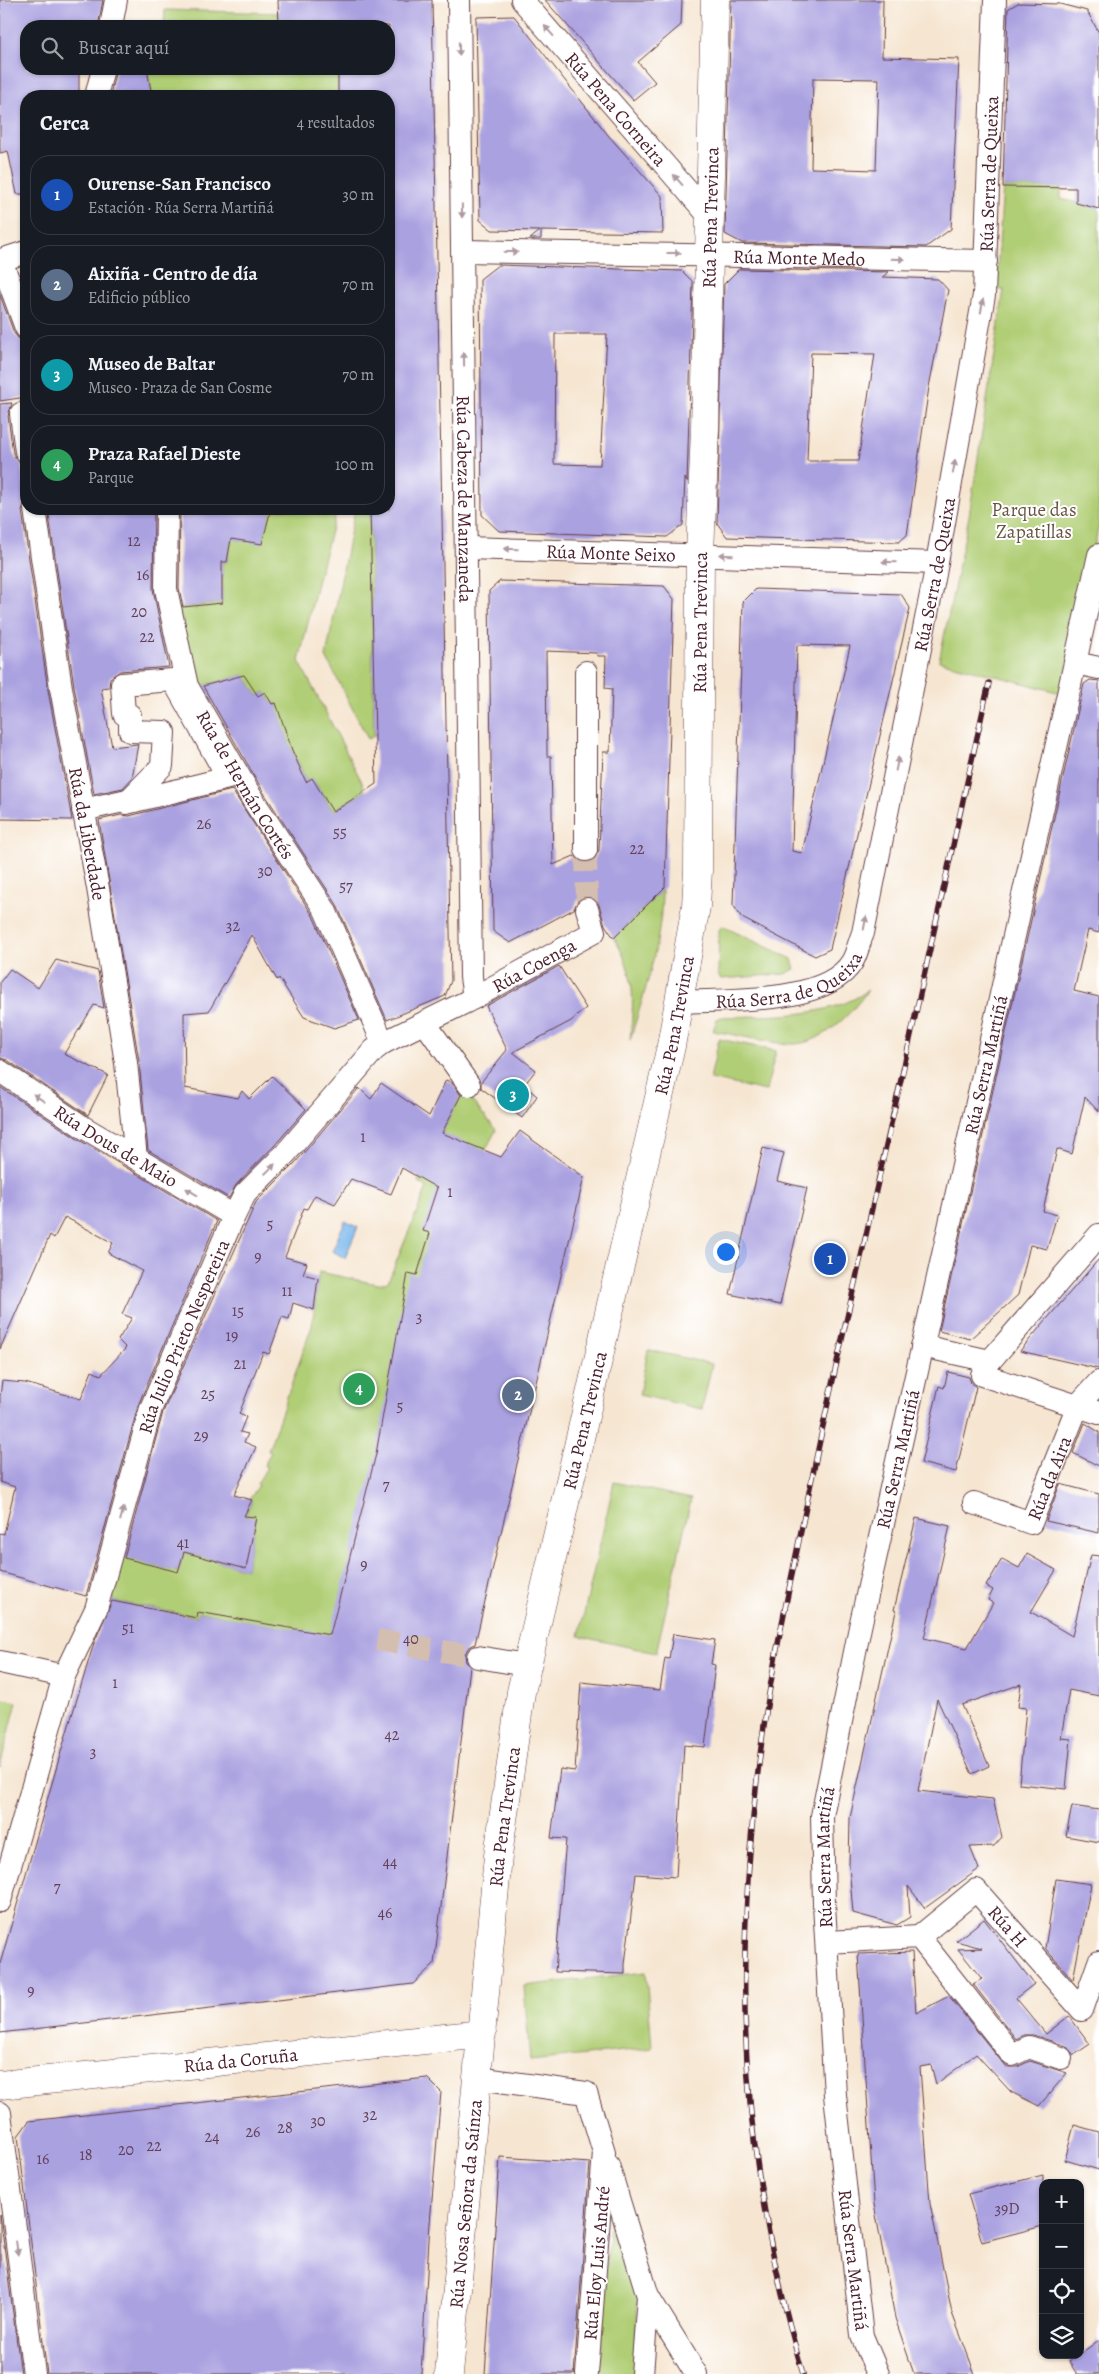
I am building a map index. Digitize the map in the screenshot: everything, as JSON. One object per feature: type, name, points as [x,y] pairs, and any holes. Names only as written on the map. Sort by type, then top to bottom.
[{"type":"street","points":[[112,20],[116,0]]},
{"type":"street","name":"Rúa Cabeza de Manzaneda","points":[[459,0],[471,977],[474,998]]},
{"type":"street","name":"Rúa Pena Corneira","points":[[522,0],[710,217]]},
{"type":"street","name":"Rúa Pena Trevinca","points":[[482,2034],[498,1856],[526,1665],[636,1201],[680,1002],[696,906],[698,870],[700,554],[715,0]]},
{"type":"street","name":"Rúa Serra de Queixa","points":[[680,1002],[785,996],[814,990],[829,984],[852,962],[863,933],[937,564],[984,295],[995,0]]},
{"type":"street","points":[[98,90],[101,75]]},
{"type":"street","name":"Rúa Monte Medo","points":[[462,252],[986,261]]},
{"type":"street","points":[[20,254],[1,260],[20,312]]},
{"type":"street","points":[[16,414],[20,428]]},
{"type":"street","name":"Rúa da Liberdade","points":[[36,515],[61,688],[84,810],[126,1062],[136,1158]]},
{"type":"street","name":"Rúa de Hernán Cortés","points":[[167,515],[166,589],[182,688],[325,910],[383,1043]]},
{"type":"street","name":"Rúa Monte Seixo","points":[[466,548],[700,554],[937,564]]},
{"type":"street","name":"Rúa Serra Martiñá","points":[[878,2374],[862,2336],[835,2095],[822,1816],[860,1627],[1099,555]]},
{"type":"street","points":[[1075,663],[1099,668]]},
{"type":"street","points":[[586,672],[586,850]]},
{"type":"street","points":[[173,680],[182,688],[228,778],[126,803],[130,799],[162,766],[164,732],[130,731],[130,715],[124,714],[122,684],[173,680]]},
{"type":"street","points":[[84,810],[130,799],[168,764],[182,688]]},
{"type":"street","name":"Rúa Coenga","points":[[383,1043],[425,1024],[594,932],[587,909]]},
{"type":"street","points":[[425,1024],[470,1085]]},
{"type":"street","name":"Rúa Julio Prieto Nespereira","points":[[0,1902],[64,1676],[96,1609],[151,1408],[234,1216],[245,1194],[286,1154],[374,1050],[383,1043]]},
{"type":"street","name":"Rúa Dous de Maio","points":[[0,1071],[50,1105],[234,1216]]},
{"type":"street","points":[[1099,1235],[990,1361],[982,1375],[1099,1413]]},
{"type":"street","points":[[922,1346],[990,1361]]},
{"type":"street","points":[[1078,1405],[1099,1382]]},
{"type":"street","name":"Rúa da Aira","points":[[974,1503],[1031,1523],[1078,1405]]},
{"type":"street","points":[[478,1657],[526,1665]]},
{"type":"street","points":[[0,1662],[64,1676]]},
{"type":"street","name":"Rúa H","points":[[919,1937],[976,1890],[1082,2010],[1099,1962]]},
{"type":"street","points":[[827,1942],[919,1937],[1012,2056],[1029,2047],[1060,2058]]},
{"type":"street","name":"Rúa Nosa Señora da Saínza","points":[[449,2374],[482,2034]]},
{"type":"street","name":"Rúa da Coruña","points":[[0,2085],[482,2034]]},
{"type":"street","name":"Rúa Eloy Luis André","points":[[478,2078],[586,2093],[648,2296],[696,2374]]},
{"type":"street","points":[[0,2113],[34,2374]]},
{"type":"street","name":"Rúa Eloy Luis André","points":[[587,2374],[604,2152]]},
{"type":"street","name":"Rúa Eloy Luis André","points":[[642,2374],[648,2296]]},
{"type":"green space","points":[[165,10],[279,13],[279,20],[164,20]]},
{"type":"green space","points":[[148,75],[338,75],[338,90],[151,90]]},
{"type":"green space","name":"Parque das Zapatillas","points":[[1003,187],[1061,187],[1061,199],[1099,208],[1099,525],[1061,693],[939,661],[969,516],[1004,290],[996,289]]},
{"type":"green space","points":[[269,515],[335,515],[299,661],[363,784],[364,792],[333,811],[312,778],[307,782],[285,735],[276,703],[272,704],[265,692],[258,696],[244,675],[203,686],[185,650],[177,608],[222,603],[222,562],[227,562],[231,539],[262,543]]},
{"type":"green space","points":[[354,515],[370,515],[374,736],[368,739],[326,657]]},
{"type":"green space","points":[[662,890],[656,947],[647,985],[630,1040],[632,987],[626,963],[614,938]]},
{"type":"green space","points":[[722,926],[792,959],[795,969],[785,974],[721,979],[718,975],[719,930]]},
{"type":"green space","points":[[868,990],[844,1018],[834,1027],[813,1040],[789,1044],[713,1031],[717,1019],[722,1017],[798,1014],[818,1011],[853,999]]},
{"type":"green space","points":[[719,1039],[776,1051],[766,1091],[710,1079]]},
{"type":"green space","points":[[463,1090],[496,1130],[485,1151],[370,1645],[199,1612],[197,1617],[112,1601],[122,1557],[178,1572],[184,1552],[246,1569],[256,1518],[246,1517],[252,1501],[249,1500],[259,1485],[257,1484],[267,1467],[264,1466],[271,1452],[268,1451],[312,1326],[319,1272],[377,1284],[388,1282],[427,1187],[418,1182]]},
{"type":"green space","points":[[648,1350],[712,1364],[702,1409],[639,1395]]},
{"type":"green space","points":[[614,1482],[691,1499],[656,1653],[579,1636]]},
{"type":"green space","points":[[0,1698],[17,1702],[0,1767]]},
{"type":"green space","points":[[646,1972],[652,2048],[530,2061],[524,1986]]},
{"type":"green space","points":[[611,2204],[638,2295],[634,2374],[599,2374]]},
{"type":"water","points":[[345,1221],[358,1227],[345,1258],[332,1251]]},
{"type":"building","points":[[0,0],[103,0],[99,20],[20,20],[20,75],[79,75],[79,90],[20,90],[20,194],[17,194],[8,151],[0,153]]},
{"type":"building","points":[[278,0],[432,0],[451,981],[445,996],[387,1020],[336,903],[264,793],[203,686],[244,675],[258,696],[265,692],[272,704],[276,703],[292,750],[306,782],[312,778],[333,812],[376,784],[370,515],[395,515],[395,90],[338,90],[338,75],[395,75],[395,20],[279,20]]},
{"type":"building","points":[[545,0],[682,0],[681,25],[638,62],[655,82],[633,100]]},
{"type":"building","points":[[731,0],[883,0],[882,57],[959,59],[951,229],[926,247],[742,243],[725,234]],"holes":[[[813,78],[879,79],[876,170],[811,168]]]},
{"type":"building","points":[[1018,3],[1060,4],[1087,11],[1099,33],[1099,209],[1076,203],[1076,188],[1003,187],[1008,9]]},
{"type":"building","points":[[514,16],[608,135],[662,196],[663,233],[541,231],[541,239],[530,239],[540,231],[492,230],[480,220],[476,17]]},
{"type":"building","points":[[115,75],[148,75],[151,90],[111,90]]},
{"type":"building","points":[[498,265],[682,271],[693,282],[687,482],[685,478],[683,525],[667,537],[499,531],[482,515],[480,279]],"holes":[[[555,334],[607,334],[600,465],[554,464]]]},
{"type":"building","points":[[739,269],[889,272],[882,277],[938,279],[948,290],[929,387],[907,535],[899,542],[727,537],[717,523],[724,284]],"holes":[[[811,353],[875,354],[858,461],[807,461]]]},
{"type":"building","points":[[0,295],[14,333],[20,339],[20,398],[0,401]]},
{"type":"building","points":[[12,403],[8,416],[13,453],[20,462],[20,515],[23,515],[48,690],[72,820],[0,819],[0,404]]},
{"type":"building","points":[[49,515],[154,515],[153,589],[169,667],[120,671],[110,678],[109,687],[101,688],[112,747],[138,744],[132,778],[123,788],[94,794],[74,686]]},
{"type":"building","points":[[180,515],[269,515],[262,544],[231,539],[227,562],[222,562],[222,603],[183,607],[179,588]]},
{"type":"building","points":[[500,581],[664,586],[674,599],[665,887],[614,938],[605,925],[596,899],[589,896],[578,900],[574,909],[510,943],[493,931],[489,591]],"holes":[[[546,651],[597,653],[598,656],[606,656],[605,688],[612,689],[610,752],[603,752],[599,850],[593,861],[586,863],[579,861],[574,856],[553,865],[551,756],[547,756]]]},
{"type":"building","points":[[756,589],[901,594],[910,608],[830,949],[815,956],[742,918],[733,905],[743,602]],"holes":[[[797,645],[850,646],[802,853],[792,851]]]},
{"type":"building","points":[[1090,680],[1099,681],[1099,933],[1088,930],[1074,991],[1099,997],[1099,1112],[1085,1097],[1072,1154],[1057,1149],[1043,1211],[1057,1215],[1047,1249],[1030,1245],[1018,1295],[970,1339],[939,1331],[1084,684]]},
{"type":"building","points":[[232,790],[313,916],[359,1020],[334,1028],[304,1017],[279,978],[277,980],[252,935],[209,1011],[184,1013],[185,1088],[238,1098],[242,1091],[249,1099],[272,1076],[306,1109],[275,1145],[236,1185],[229,1198],[148,1150],[139,1061],[99,820],[121,815],[129,816]]},
{"type":"building","points":[[56,960],[98,971],[104,1008],[94,1005],[64,1054],[108,1075],[88,1115],[7,1060],[0,1058],[0,982],[10,969],[38,988]]},
{"type":"building","points":[[559,966],[586,1008],[571,1021],[513,1052],[536,1070],[524,1085],[537,1096],[522,1118],[481,1088],[481,1082],[507,1050],[486,1006]]},
{"type":"building","points":[[446,1080],[452,1083],[461,1095],[442,1133],[501,1157],[520,1131],[584,1177],[475,1644],[468,1648],[465,1654],[466,1662],[470,1667],[434,1964],[413,1984],[0,2033],[0,1964],[94,1643],[112,1601],[197,1618],[198,1612],[330,1635],[376,1454],[408,1273],[417,1275],[430,1233],[423,1231],[437,1188],[402,1168],[391,1194],[351,1179],[335,1204],[315,1195],[307,1209],[304,1208],[285,1257],[307,1263],[303,1274],[318,1278],[314,1310],[293,1303],[289,1319],[282,1317],[269,1354],[263,1352],[239,1414],[246,1417],[240,1432],[248,1434],[244,1442],[256,1447],[234,1495],[252,1500],[244,1516],[256,1517],[246,1569],[184,1552],[178,1572],[124,1558],[163,1412],[256,1202],[295,1163],[359,1088],[371,1099],[381,1083],[429,1116]]},
{"type":"building","points":[[0,1087],[76,1138],[217,1221],[139,1403],[86,1596],[0,1572],[0,1533],[4,1534],[15,1487],[0,1482],[0,1396],[2,1381],[25,1383],[81,1399],[92,1371],[101,1375],[126,1348],[118,1340],[132,1318],[122,1314],[142,1271],[108,1253],[113,1243],[65,1217],[54,1238],[50,1235],[0,1349]]},
{"type":"building","points":[[763,1148],[784,1153],[777,1181],[807,1188],[780,1305],[730,1294]]},
{"type":"building","points":[[1099,1259],[1099,1369],[1020,1351],[1040,1327]]},
{"type":"building","points":[[948,1372],[969,1377],[971,1383],[976,1387],[956,1472],[921,1463],[939,1386],[944,1388]]},
{"type":"building","points":[[1085,1423],[1099,1432],[1099,1466],[1073,1453]]},
{"type":"building","points":[[1060,1484],[1099,1494],[1099,1533],[1046,1521]]},
{"type":"building","points":[[916,1518],[950,1526],[924,1638],[967,1648],[993,1603],[988,1600],[993,1590],[986,1586],[1002,1559],[1019,1568],[1027,1554],[1056,1570],[1031,1612],[1072,1636],[1091,1555],[1099,1556],[1099,1696],[1069,1690],[1061,1738],[1071,1739],[1066,1789],[1019,1784],[1026,1708],[1018,1707],[1021,1684],[962,1705],[989,1766],[972,1774],[937,1699],[918,1791],[993,1799],[1002,1837],[994,1846],[970,1847],[979,1869],[925,1908],[908,1886],[910,1917],[897,1925],[853,1913],[849,1865],[850,1818],[896,1611],[894,1610]]},
{"type":"building","points":[[673,1634],[715,1640],[711,1664],[715,1665],[705,1747],[684,1745],[676,1877],[636,1874],[625,1974],[555,1972],[566,1839],[551,1838],[560,1769],[575,1771],[581,1682],[660,1690],[665,1658],[669,1659]]},
{"type":"building","points":[[1072,1806],[1099,1810],[1099,1842],[1066,1836]]},
{"type":"building","points":[[1056,1879],[1091,1884],[1073,1980],[1045,1948]]},
{"type":"building","points":[[984,1919],[1034,1984],[1016,1998],[1046,2034],[1069,2016],[1090,2044],[1074,2055],[1066,2046],[1033,2035],[1024,2035],[1016,2039],[973,1984],[982,1979],[958,1949],[982,1948],[956,1941]]},
{"type":"building","points":[[912,1952],[916,2013],[949,1996],[1006,2067],[1017,2067],[1030,2061],[1067,2073],[1039,2106],[1011,2092],[976,2054],[936,2084],[931,2065],[920,2067],[930,2204],[952,2313],[975,2374],[914,2374],[895,2318],[874,2204],[858,1954]]},
{"type":"building","points":[[427,2078],[441,2092],[430,2223],[421,2374],[47,2374],[18,2136],[29,2121]]},
{"type":"building","points":[[1074,2125],[1099,2132],[1099,2170],[1065,2160]]},
{"type":"building","points":[[500,2157],[590,2163],[574,2374],[485,2374]]},
{"type":"building","points":[[1043,2175],[1043,2179],[1039,2179],[1039,2227],[982,2242],[968,2194]]},
{"type":"building","points":[[0,2215],[21,2374],[0,2374]]},
{"type":"building","points":[[1099,2340],[1099,2374],[1077,2374],[1069,2362],[1073,2359],[1084,2359],[1084,2351]]},
{"type":"tunnel","points":[[586,850],[587,909]]},
{"type":"tunnel","points":[[377,1640],[478,1657]]},
{"type":"railway","points":[[803,2374],[775,2264],[761,2190],[751,2115],[746,2035],[745,1950],[752,1824],[774,1664],[814,1466],[989,683]]},
{"type":"place","name":"Museo de Baltar","points":[[513,1095]]},
{"type":"place","name":"Ourense-San Francisco","points":[[830,1259]]},
{"type":"place","name":"Praza Rafael Dieste","points":[[359,1389]]},
{"type":"place","name":"Aixiña - Centro de día","points":[[518,1395]]}]
